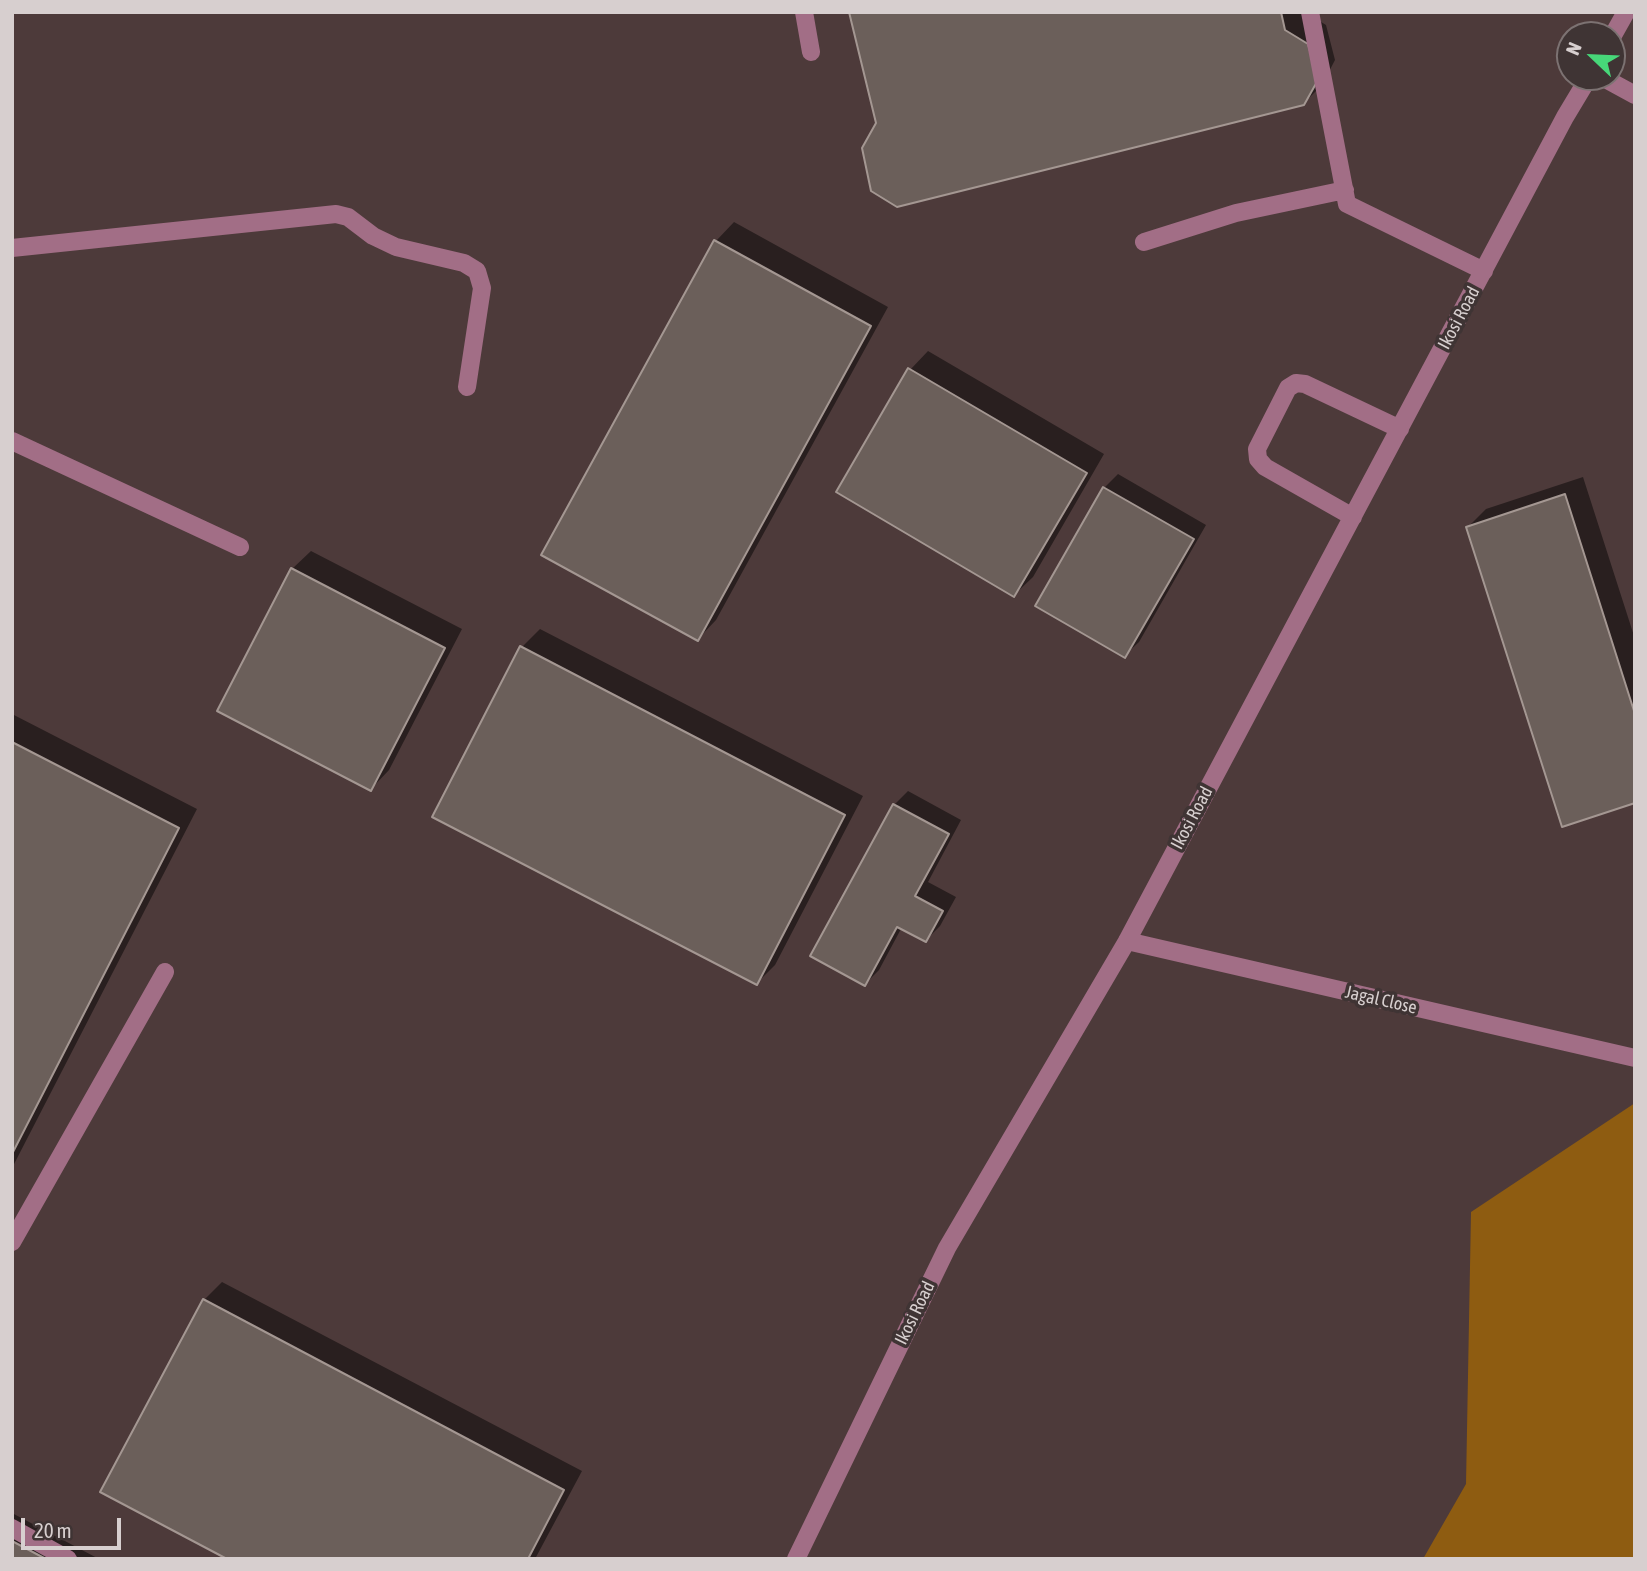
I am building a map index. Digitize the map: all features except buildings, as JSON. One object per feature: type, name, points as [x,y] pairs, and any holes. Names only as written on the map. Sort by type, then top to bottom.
[{"type":"street","points":[[804,12],[811,52]]},
{"type":"street","points":[[1310,12],[1347,204],[1484,271]]},
{"type":"street","name":"Ikosi Road","points":[[796,1559],[947,1248],[1126,941],[1581,91]]},
{"type":"street","points":[[1144,242],[1236,212],[1345,190]]},
{"type":"street","points":[[12,248],[336,214],[348,217],[373,236],[396,247],[464,263],[477,271],[482,288],[467,387]]},
{"type":"street","points":[[1353,517],[1265,467],[1258,459],[1257,449],[1288,388],[1296,383],[1305,384],[1399,429]]},
{"type":"street","points":[[12,441],[240,547]]},
{"type":"street","name":"Jagal Close","points":[[1126,941],[1635,1058]]},
{"type":"street","points":[[12,1242],[165,972]]},
{"type":"street","points":[[12,1528],[68,1559]]},
{"type":"shaded area","points":[[12,12],[1635,12],[1635,1559],[12,1559]]},
{"type":"shaded area","points":[[1635,1103],[1635,1559],[1423,1559],[1466,1484],[1471,1212]]}]
